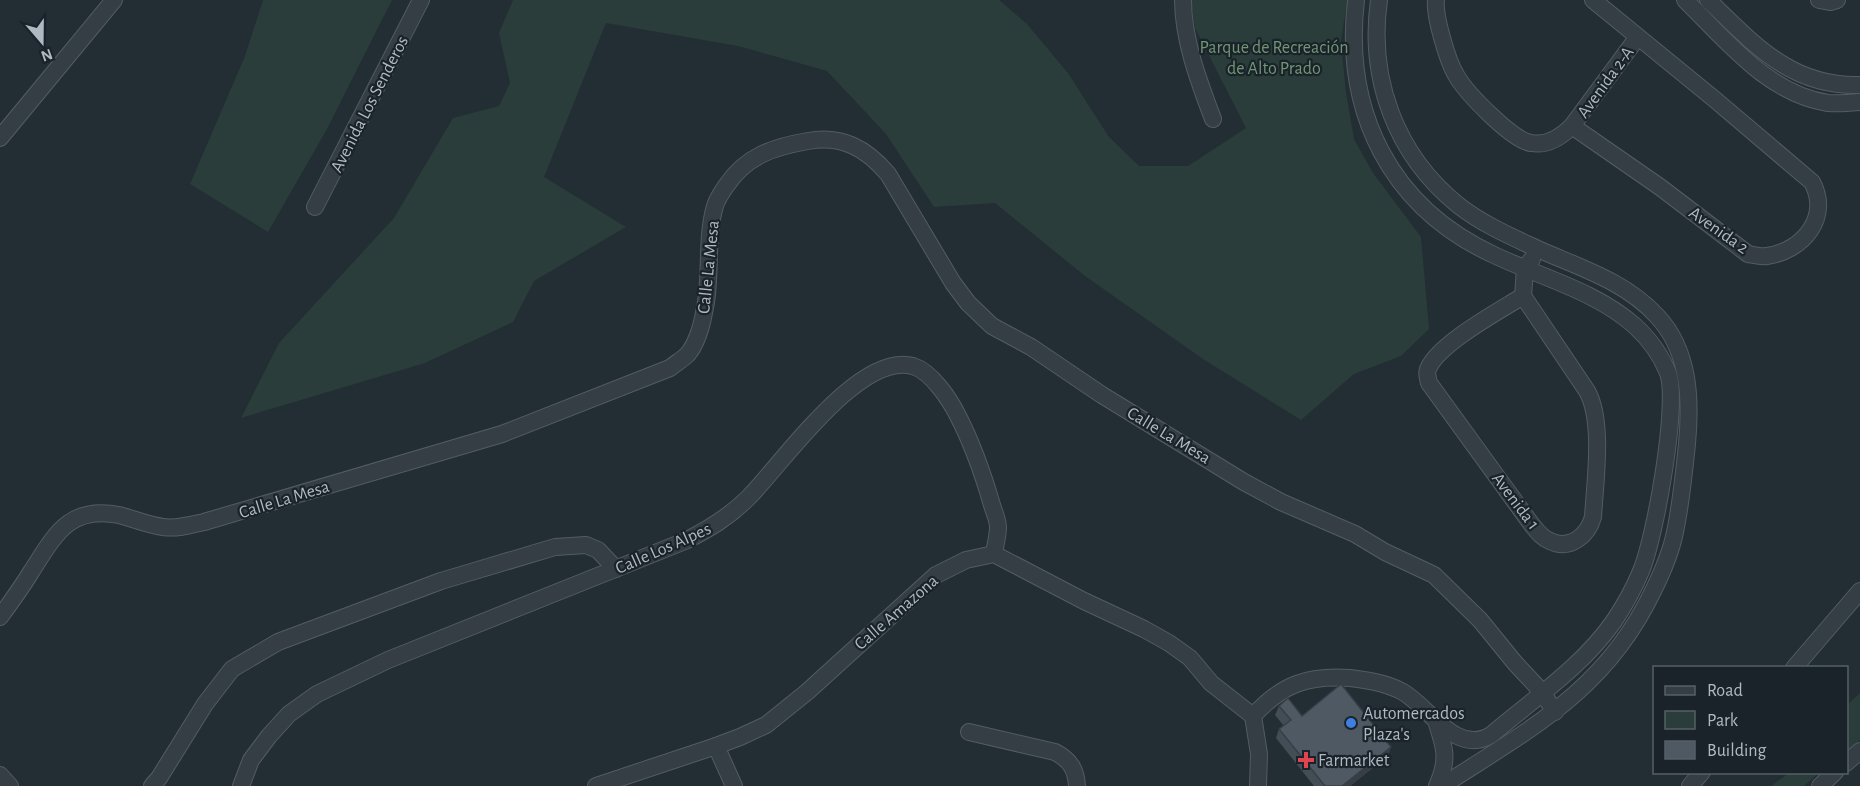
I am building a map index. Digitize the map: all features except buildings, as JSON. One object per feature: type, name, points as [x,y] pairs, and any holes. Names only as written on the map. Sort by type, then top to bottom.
[{"type":"street","points":[[0,138],[114,0]]},
{"type":"street","name":"Avenida Los Senderos","points":[[315,207],[422,0]]},
{"type":"street","points":[[1183,0],[1183,13],[1191,50],[1213,119]]},
{"type":"street","points":[[1253,716],[1276,694],[1302,681],[1323,677],[1367,680],[1390,686],[1414,700],[1436,721],[1464,740],[1485,739],[1582,657],[1614,621],[1642,570],[1662,482],[1671,391],[1668,373],[1660,358],[1635,327],[1609,308],[1586,295],[1460,238],[1422,208],[1407,192],[1373,132],[1360,94],[1353,45],[1356,0]]},
{"type":"street","points":[[1379,0],[1376,30],[1378,64],[1390,116],[1406,145],[1425,171],[1457,204],[1487,224],[1623,288],[1643,302],[1660,318],[1670,335],[1684,366],[1688,384],[1684,471],[1675,533],[1657,584],[1634,629],[1588,683],[1555,712],[1442,786]]},
{"type":"street","points":[[1436,0],[1436,15],[1455,74],[1468,92],[1487,111],[1505,127],[1532,144],[1551,141],[1565,134],[1572,126]]},
{"type":"street","name":"Avenida 2","points":[[1572,126],[1660,187],[1748,254],[1765,256],[1782,252],[1798,243],[1809,233],[1816,219],[1819,205],[1817,192],[1812,182],[1593,0]]},
{"type":"street","points":[[1685,0],[1754,66],[1788,91],[1828,103],[1860,102]]},
{"type":"street","points":[[1708,0],[1764,52],[1786,68],[1823,82],[1860,85]]},
{"type":"street","points":[[1819,0],[1830,2],[1837,0]]},
{"type":"street","name":"Avenida 2-A","points":[[1572,126],[1637,38]]},
{"type":"street","name":"Calle La Mesa","points":[[0,617],[63,526],[77,518],[105,513],[162,527],[178,527],[204,522],[501,434],[670,368],[686,356],[694,345],[701,327],[708,286],[710,238],[715,205],[732,178],[744,164],[781,147],[815,140],[838,140],[859,148],[877,161],[888,174],[952,283],[968,303],[992,326],[1031,347],[1101,394],[1244,482],[1281,502],[1355,534],[1384,552],[1434,575],[1480,620],[1542,692],[1555,712]]},
{"type":"street","points":[[1523,296],[1525,268],[1539,249]]},
{"type":"street","name":"Avenida 1","points":[[1523,296],[1587,391],[1595,411],[1597,435],[1593,517],[1584,536],[1575,541],[1552,543],[1543,538],[1429,383],[1427,377],[1429,368],[1451,343],[1523,296]]},
{"type":"street","name":"Calle Los Alpes","points":[[241,786],[251,760],[269,736],[289,714],[317,694],[388,660],[684,541],[719,523],[749,497],[823,412],[870,374],[900,365],[913,366],[932,380],[948,397],[969,437],[998,526],[994,554]]},
{"type":"street","points":[[152,786],[205,704],[232,669],[278,642],[441,581],[555,547],[586,545],[598,550],[616,569]]},
{"type":"street","points":[[994,554],[1144,629],[1190,658],[1211,683],[1253,716],[1258,754],[1258,786]]},
{"type":"street","name":"Calle Amazona","points":[[596,786],[716,746],[766,725],[785,711],[936,575],[966,560],[994,554]]},
{"type":"street","points":[[1796,666],[1860,591]]},
{"type":"street","points":[[1436,721],[1445,750],[1444,769],[1437,786]]},
{"type":"street","points":[[969,732],[1055,752],[1067,758],[1075,769],[1077,786]]},
{"type":"street","points":[[716,746],[734,786]]},
{"type":"street","points":[[1848,761],[1860,751]]},
{"type":"street","points":[[1690,786],[1700,774]]},
{"type":"street","points":[[1820,786],[1833,774]]},
{"type":"street","points":[[0,775],[10,786]]},
{"type":"green space","points":[[263,0],[392,0],[327,129],[268,232],[190,184],[245,56]]},
{"type":"green space","name":"Parque de Recreación de Alto Prado","points":[[513,0],[999,0],[1027,24],[1068,73],[1109,137],[1139,166],[1188,166],[1246,128],[1195,28],[1191,0],[1347,0],[1341,42],[1354,139],[1373,173],[1421,237],[1429,329],[1401,356],[1354,374],[1301,420],[1203,359],[1085,276],[995,203],[934,207],[886,134],[827,71],[738,46],[606,23],[544,177],[626,227],[534,281],[513,322],[425,363],[241,418],[279,343],[394,218],[453,118],[499,106],[510,83],[499,33]]},
{"type":"green space","points":[[1860,693],[1860,740],[1848,750],[1848,704]]},
{"type":"green space","points":[[1788,774],[1818,774],[1804,786],[1771,786]]},
{"type":"place","name":"Automercados Plaza's","points":[[1351,723]]},
{"type":"place","name":"Farmarket","points":[[1306,760]]}]
